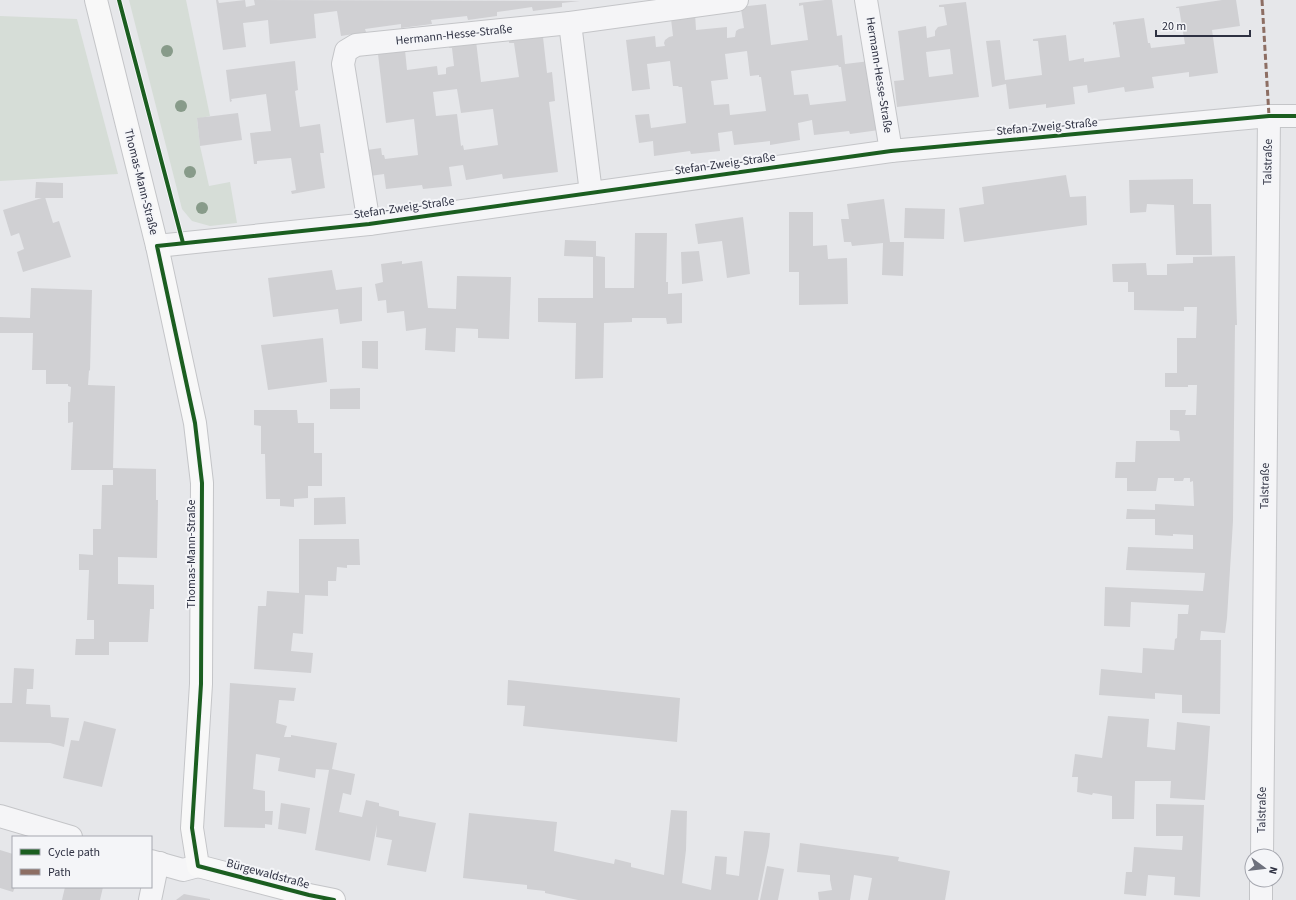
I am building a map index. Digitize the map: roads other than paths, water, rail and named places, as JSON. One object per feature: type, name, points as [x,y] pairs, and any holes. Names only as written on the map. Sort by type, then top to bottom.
[{"type":"main road","name":"Thomas-Mann-Straße","points":[[96,0],[157,246],[195,423],[202,483],[201,684],[192,828],[198,866]]},
{"type":"main road","name":"Bürgewaldstraße","points":[[198,866],[308,895],[334,900]]},
{"type":"street","name":"Hermann-Hesse-Straße","points":[[369,224],[343,64],[346,51],[356,45],[570,23],[737,0]]},
{"type":"street","name":"Hermann-Hesse-Straße","points":[[866,0],[891,151]]},
{"type":"street","points":[[570,23],[591,193]]},
{"type":"street","name":"Stefan-Zweig-Straße","points":[[157,246],[369,224],[891,151],[1268,116],[1296,116]]},
{"type":"street","name":"Talstraße","points":[[1262,848],[1268,116]]},
{"type":"street","points":[[0,816],[68,836]]},
{"type":"street","points":[[150,900],[156,872],[155,862]]},
{"type":"street","name":"Bürgewaldstraße","points":[[155,862],[183,870],[198,866]]},
{"type":"street","points":[[1261,888],[1261,900]]}]
